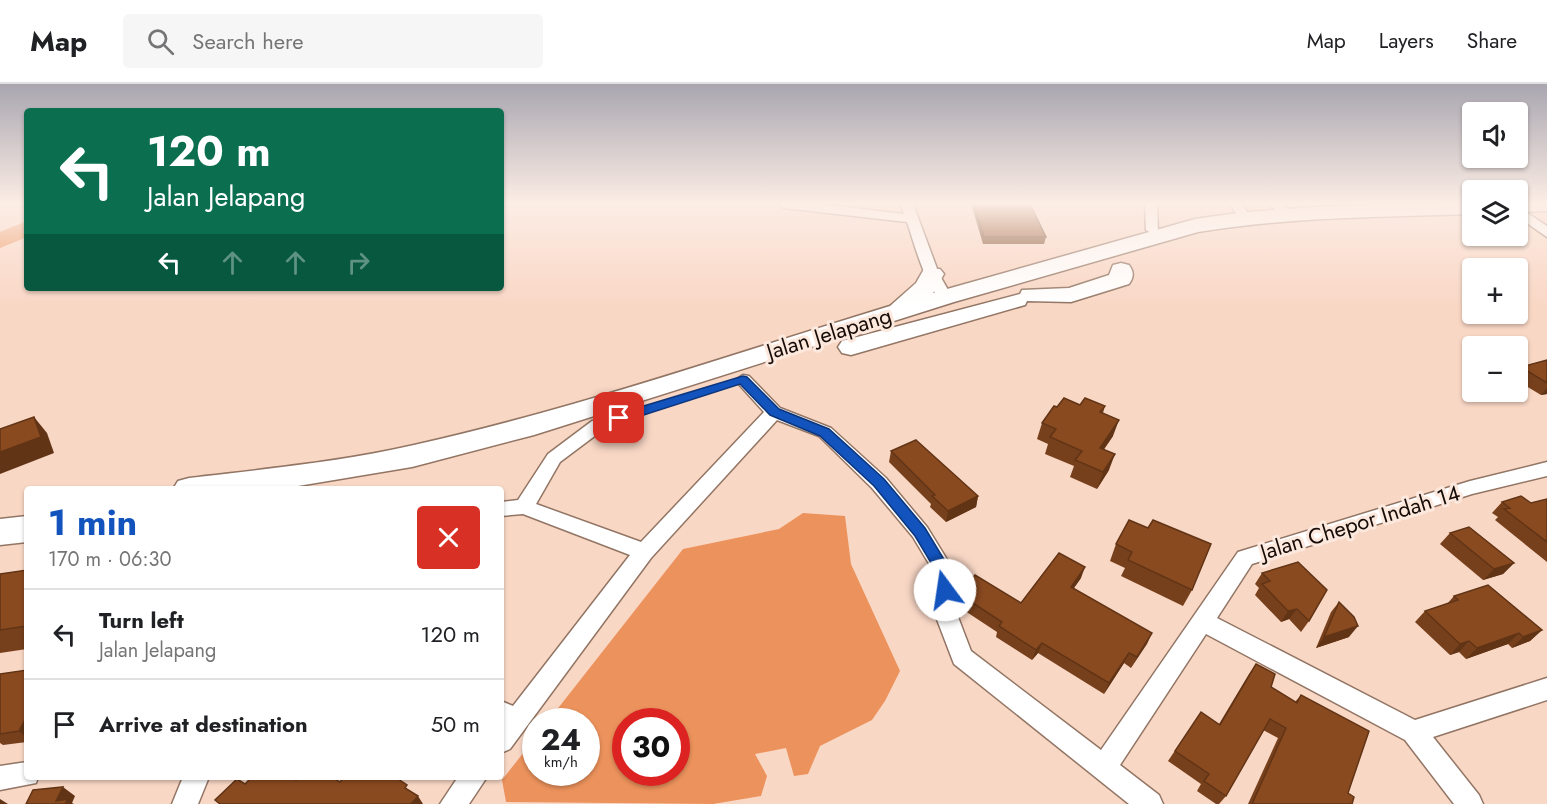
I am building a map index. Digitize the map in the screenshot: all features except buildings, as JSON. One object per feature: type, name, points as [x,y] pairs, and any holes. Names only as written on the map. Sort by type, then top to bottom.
[{"type":"main road","points":[[1129,260],[1126,239],[1130,238]]},
{"type":"main road","name":"Jalan Jelapang","points":[[214,486],[304,475],[412,456],[524,428],[898,311],[936,282],[989,297],[1031,295],[1129,260],[1172,238]]},
{"type":"main road","name":"Jalan Jelapang","points":[[348,486],[449,465],[598,425],[934,323],[989,297],[1221,238]]},
{"type":"main road","points":[[934,323],[947,311],[936,282]]},
{"type":"main road","points":[[0,512],[24,508]]},
{"type":"main road","points":[[0,532],[24,528]]},
{"type":"street","points":[[920,238],[936,282]]},
{"type":"street","points":[[743,380],[774,412],[825,432],[879,483],[920,532],[940,566],[946,617],[962,657],[1102,769],[1150,804]]},
{"type":"street","points":[[504,731],[509,715],[644,552],[774,412]]},
{"type":"street","points":[[524,507],[554,458],[598,425]]},
{"type":"street","name":"Jalan Chepor Indah 14","points":[[1102,769],[1245,558],[1470,488],[1547,469]]},
{"type":"street","points":[[504,510],[524,507],[644,552]]},
{"type":"street","points":[[1202,621],[1413,732],[1470,804]]},
{"type":"street","points":[[1413,732],[1547,689]]},
{"type":"street","points":[[0,778],[24,774]]},
{"type":"street","points":[[185,804],[195,780]]},
{"type":"street","points":[[453,804],[472,780]]},
{"type":"shaded area","points":[[803,513],[845,516],[851,564],[900,671],[885,701],[872,720],[820,746],[808,774],[794,776],[786,748],[755,754],[767,776],[761,796],[713,804],[506,802],[502,780],[522,755],[522,786],[600,786],[600,708],[558,708],[683,549],[779,529]]},
{"type":"waterway","points":[[0,241],[7,238]]},
{"type":"route","points":[[619,418],[743,380],[774,412],[825,432],[879,483],[920,532],[940,566],[945,590]]}]
